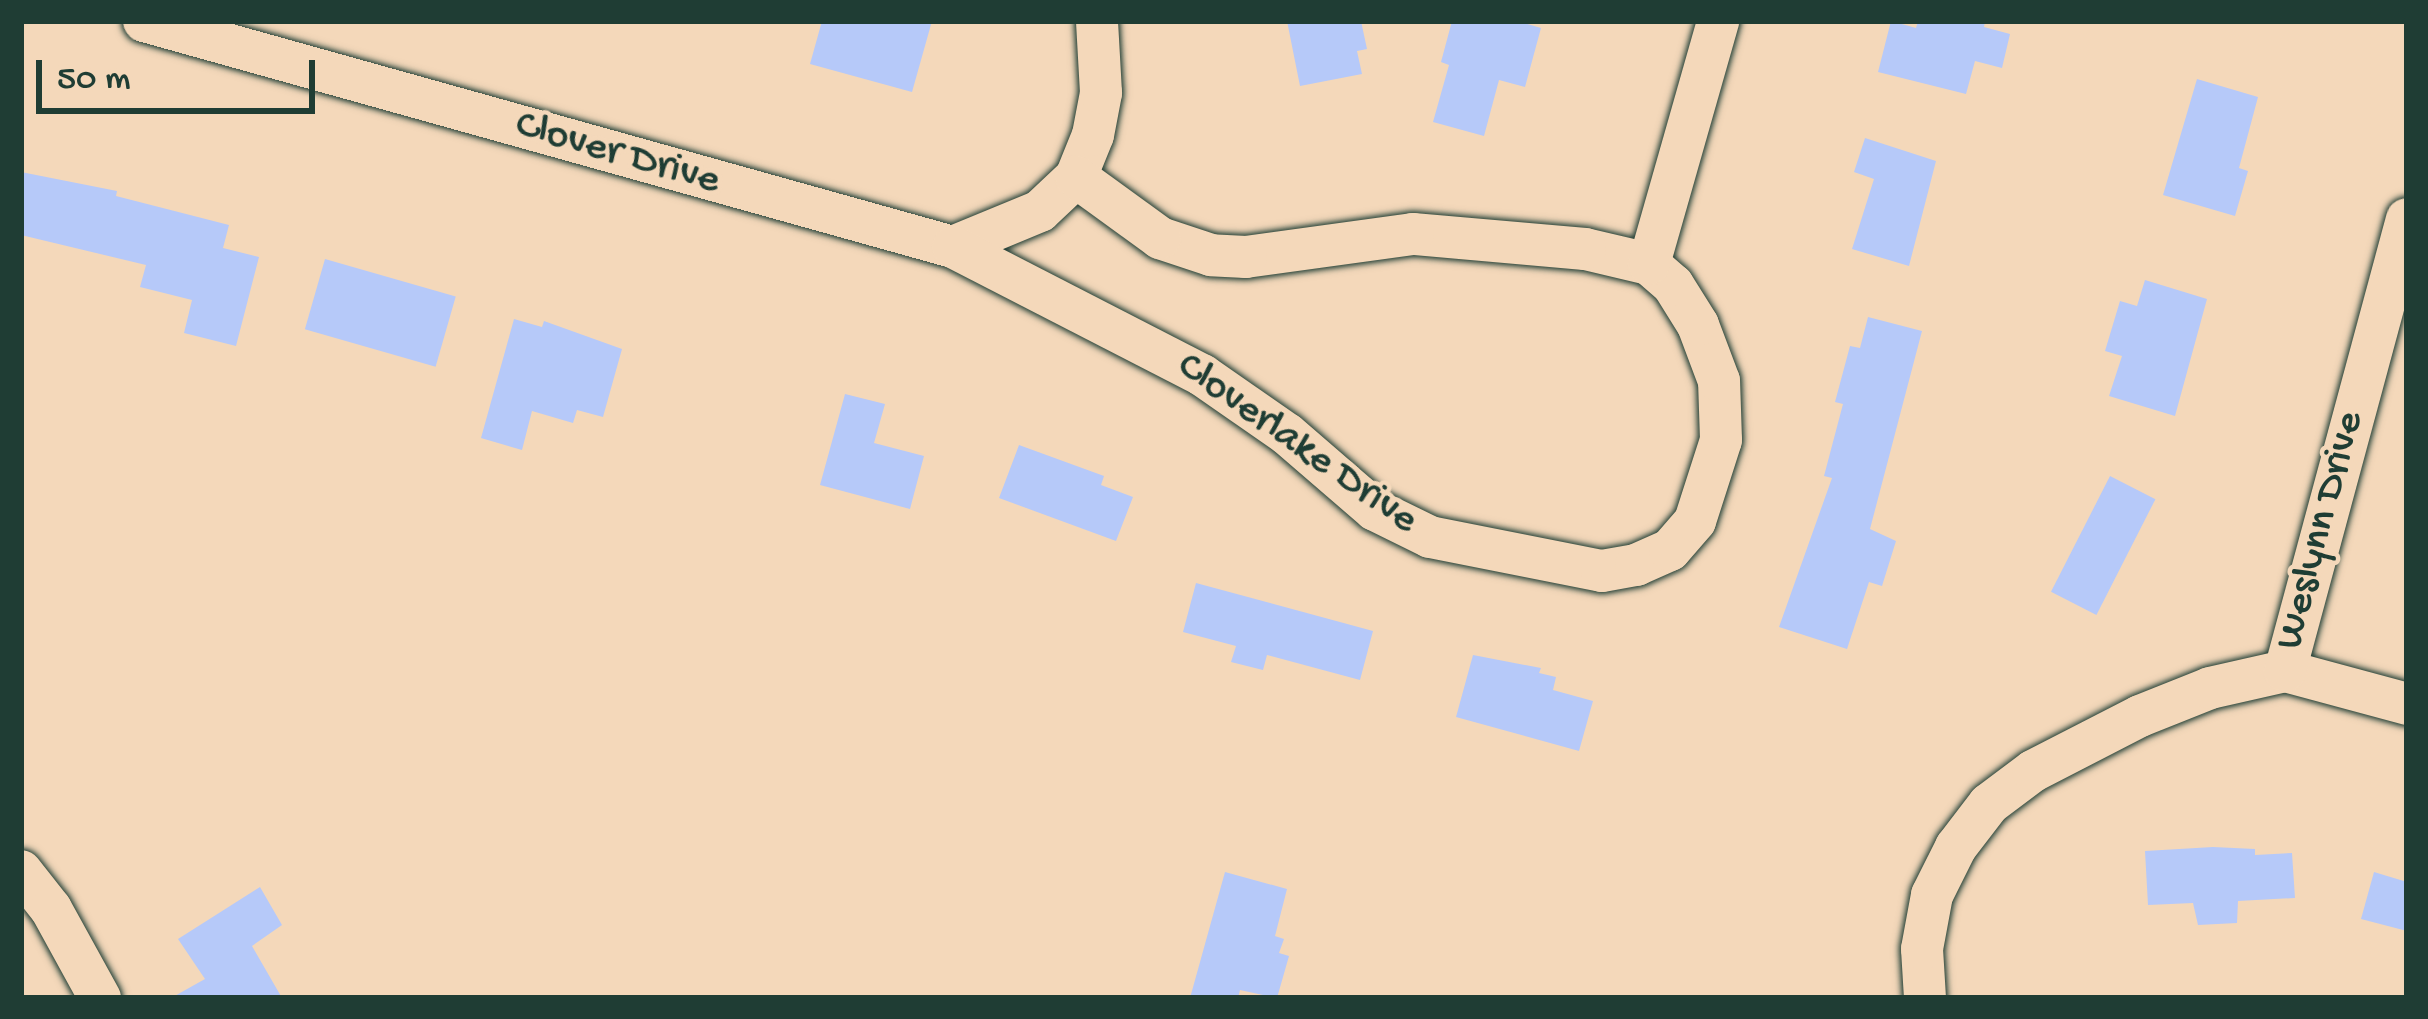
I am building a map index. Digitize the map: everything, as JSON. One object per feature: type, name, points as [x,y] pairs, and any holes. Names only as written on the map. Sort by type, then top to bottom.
[{"type":"street","name":"Clover Drive","points":[[144,21],[952,247]]},
{"type":"street","points":[[952,247],[1040,211],[1076,177],[1093,135],[1101,93],[1097,21]]},
{"type":"street","points":[[1076,177],[1160,238],[1211,255],[1246,257],[1413,234],[1585,249],[1649,265],[1718,21]]},
{"type":"street","name":"Weslynn Drive","points":[[1925,998],[1922,949],[1932,895],[1956,847],[1989,804],[2033,771],[2140,716],[2210,688],[2285,670],[2407,218]]},
{"type":"street","name":"Cloverlake Drive","points":[[952,247],[1202,375],[1270,421],[1352,492],[1397,523],[1450,544],[1602,572],[1656,557],[1685,537],[1703,501],[1721,440],[1719,381],[1698,326],[1672,285],[1649,265]]},
{"type":"street","points":[[2285,670],[2407,704]]},
{"type":"street","points":[[21,871],[51,909],[100,998]]},
{"type":"building","points":[[822,21],[932,21],[912,92],[810,64]]},
{"type":"building","points":[[1287,21],[1361,21],[1367,49],[1357,51],[1362,74],[1300,86]]},
{"type":"building","points":[[1452,21],[1517,21],[1541,28],[1525,87],[1499,80],[1484,136],[1433,122],[1449,65],[1441,62]]},
{"type":"building","points":[[1891,21],[1916,28],[1918,21],[1985,21],[1984,27],[2010,34],[2002,68],[1975,61],[1966,94],[1878,72]]},
{"type":"building","points":[[2197,79],[2258,97],[2239,168],[2248,171],[2235,216],[2163,195]]},
{"type":"building","points":[[1865,138],[1936,161],[1909,266],[1852,249],[1874,179],[1854,172]]},
{"type":"building","points":[[21,172],[117,191],[116,196],[229,225],[223,248],[259,257],[236,346],[184,333],[192,300],[140,287],[146,265],[21,235]]},
{"type":"building","points":[[325,259],[456,296],[436,367],[305,329]]},
{"type":"building","points":[[2145,280],[2207,299],[2175,416],[2109,396],[2122,356],[2105,351],[2120,301],[2137,306]]},
{"type":"building","points":[[1868,317],[1922,331],[1870,529],[1896,541],[1882,586],[1869,582],[1847,649],[1779,627],[1832,478],[1824,476],[1843,404],[1835,402],[1850,346],[1860,348]]},
{"type":"building","points":[[514,319],[542,327],[544,321],[622,349],[603,417],[577,410],[573,423],[532,411],[522,450],[481,438]]},
{"type":"building","points":[[845,394],[885,404],[874,443],[924,456],[910,509],[820,485]]},
{"type":"building","points":[[1019,445],[1104,476],[1101,485],[1133,497],[1116,541],[999,498]]},
{"type":"building","points":[[2110,476],[2155,499],[2096,615],[2051,592]]},
{"type":"building","points":[[1196,583],[1373,631],[1360,680],[1267,655],[1263,670],[1231,662],[1236,646],[1183,632]]},
{"type":"building","points":[[1473,655],[1541,668],[1539,673],[1556,677],[1553,690],[1593,701],[1579,751],[1456,717]]},
{"type":"building","points":[[2255,849],[2255,855],[2292,853],[2295,898],[2238,901],[2237,923],[2198,925],[2193,903],[2148,905],[2145,851]]},
{"type":"building","points":[[1225,872],[1287,889],[1275,936],[1284,939],[1279,953],[1289,956],[1277,998],[1240,990],[1238,998],[1190,998]]},
{"type":"building","points":[[2374,872],[2407,882],[2407,931],[2361,919]]},
{"type":"building","points":[[260,887],[282,925],[252,946],[282,998],[171,998],[205,979],[178,939]]}]
